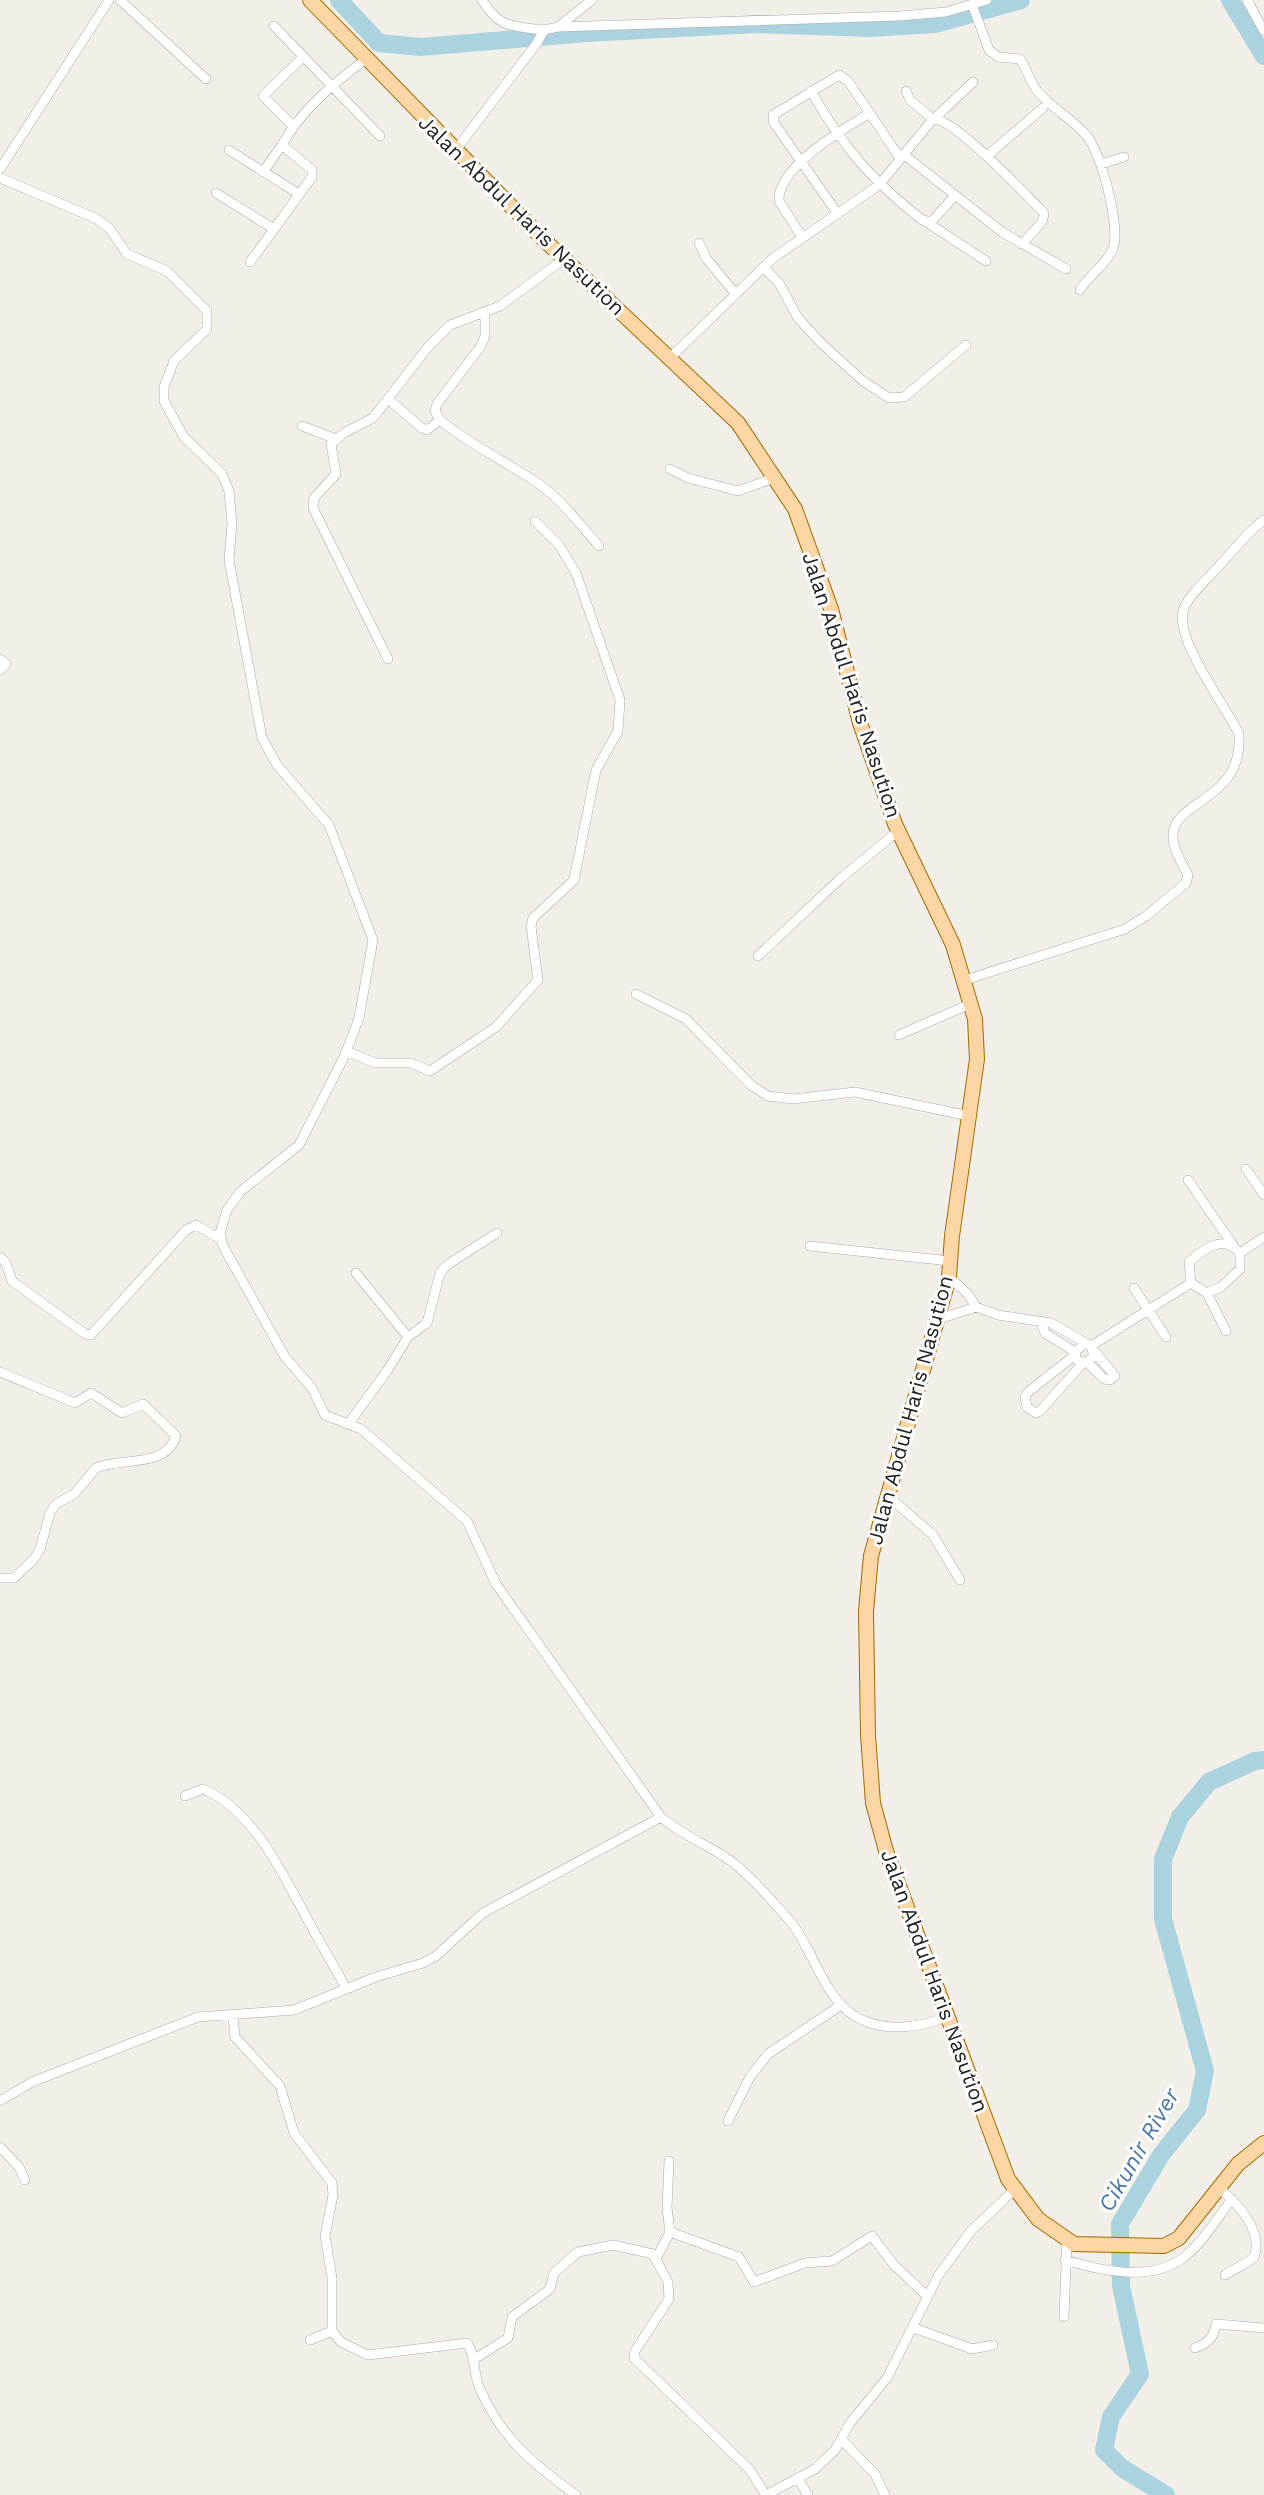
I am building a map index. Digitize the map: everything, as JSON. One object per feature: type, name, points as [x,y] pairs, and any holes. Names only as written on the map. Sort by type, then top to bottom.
[{"type":"main road","name":"Jalan Abdul Haris Nasution","points":[[310,0],[455,151],[738,423],[794,509],[831,609],[860,723],[898,831],[953,945],[965,980],[975,1019],[977,1059],[949,1278],[871,1556],[866,1611],[873,1803],[886,1851],[946,2017],[1014,2190],[1038,2219],[1071,2243]]},
{"type":"main road","points":[[1071,2243],[1164,2246],[1179,2238],[1238,2164],[1264,2143]]},
{"type":"street","points":[[0,169],[109,0]]},
{"type":"street","points":[[120,0],[206,79]]},
{"type":"street","points":[[482,0],[492,17],[502,24],[543,32],[558,27],[900,16],[946,12],[973,7],[987,0]]},
{"type":"street","points":[[558,27],[592,0]]},
{"type":"street","points":[[1247,0],[1264,31]]},
{"type":"street","points":[[973,7],[989,50],[998,57],[1020,59],[1037,90],[1088,137],[1101,164],[1114,222],[1115,243],[1110,256],[1090,274],[1080,290]]},
{"type":"street","points":[[274,26],[380,136]]},
{"type":"street","points":[[455,151],[537,44],[543,32]]},
{"type":"street","points":[[292,125],[263,96],[303,57]]},
{"type":"street","points":[[263,172],[292,125],[366,59]]},
{"type":"street","points":[[838,214],[800,164],[773,118],[839,75],[848,81],[901,156],[1022,244],[1066,268]]},
{"type":"street","points":[[670,358],[734,292],[763,267],[802,237],[879,186],[933,119],[973,82]]},
{"type":"street","points":[[811,91],[835,134],[879,186],[986,261]]},
{"type":"street","points":[[905,91],[910,100],[933,119],[942,121],[987,156],[1044,214],[1042,222],[1022,244]]},
{"type":"street","points":[[987,156],[1043,108]]},
{"type":"street","points":[[802,237],[779,195],[784,182],[800,164],[835,134],[870,113]]},
{"type":"street","points":[[250,262],[312,177],[312,170],[282,145]]},
{"type":"street","points":[[229,150],[299,194]]},
{"type":"street","points":[[1101,164],[1124,157]]},
{"type":"street","points":[[0,178],[95,218],[109,228],[127,254],[167,271],[207,311],[207,329],[174,361],[164,387],[164,401],[184,437],[222,474],[229,491],[232,523],[229,560],[262,738],[277,765],[329,825],[371,933],[373,949],[361,1010],[346,1051],[299,1145],[241,1191],[227,1210],[222,1220],[222,1240],[285,1357],[312,1388],[321,1409],[330,1418],[361,1429],[467,1521],[496,1584],[661,1816],[690,1838],[725,1857],[791,1922],[841,2005],[866,2022],[877,2024],[911,2027],[946,2017]]},
{"type":"street","points":[[216,193],[274,229]]},
{"type":"street","points":[[928,222],[955,196]]},
{"type":"street","points":[[699,243],[706,258],[734,292]]},
{"type":"street","points":[[388,659],[313,508],[314,498],[336,474],[331,444],[373,418],[440,333],[450,325],[500,306],[565,259]]},
{"type":"street","points":[[763,267],[779,283],[798,318],[822,344],[868,385],[889,398],[904,397],[966,345]]},
{"type":"street","points":[[485,312],[485,336],[481,346],[437,404],[435,411],[440,420],[491,452],[513,470],[539,483],[599,545]]},
{"type":"street","points":[[389,400],[427,430],[440,420]]},
{"type":"street","points":[[302,426],[336,439]]},
{"type":"street","points":[[670,469],[688,478],[738,491],[774,478]]},
{"type":"street","points":[[965,980],[1125,929],[1146,916],[1186,883],[1188,875],[1175,849],[1173,832],[1185,812],[1224,784],[1233,770],[1240,744],[1239,734],[1207,679],[1182,619],[1185,607],[1196,590],[1249,531],[1264,520]]},
{"type":"street","points":[[346,1051],[375,1063],[411,1063],[430,1071],[496,1027],[538,980],[531,926],[533,918],[574,880],[597,766],[618,731],[620,696],[576,573],[559,545],[535,521]]},
{"type":"street","points":[[0,659],[6,664],[0,670]]},
{"type":"street","points":[[758,956],[840,879],[898,831]]},
{"type":"street","points":[[636,994],[686,1020],[752,1086],[768,1096],[793,1099],[855,1092],[969,1116]]},
{"type":"street","points":[[899,1035],[970,1004]]},
{"type":"street","points":[[1246,1169],[1264,1195]]},
{"type":"street","points":[[1188,1180],[1240,1253],[1241,1265],[1234,1276],[1221,1287],[1206,1293]]},
{"type":"street","points":[[0,1257],[6,1263],[12,1281],[85,1334],[91,1335],[186,1230],[199,1226],[222,1240]]},
{"type":"street","points":[[349,1423],[408,1337],[427,1324],[438,1279],[447,1265],[497,1233]]},
{"type":"street","points":[[1240,1253],[1264,1237]]},
{"type":"street","points":[[1226,1331],[1206,1293],[1191,1283],[1187,1269],[1193,1259],[1219,1243],[1233,1245]]},
{"type":"street","points":[[810,1246],[950,1261]]},
{"type":"street","points":[[356,1273],[408,1337]]},
{"type":"street","points":[[949,1278],[968,1294],[976,1307]]},
{"type":"street","points":[[1090,1347],[1085,1363],[1040,1411],[1033,1412],[1027,1407],[1025,1400],[1028,1392],[1075,1353],[1090,1347],[1191,1283]]},
{"type":"street","points":[[1134,1288],[1166,1337]]},
{"type":"street","points":[[939,1319],[976,1307],[998,1315],[1041,1324],[1051,1323],[1090,1347],[1115,1376],[1104,1380],[1075,1353],[1045,1333],[1041,1324]]},
{"type":"street","points":[[0,1371],[75,1403],[92,1393],[119,1412],[144,1404],[176,1436],[169,1447],[146,1459],[96,1468],[74,1494],[53,1508],[34,1559],[14,1578],[0,1578]]},
{"type":"street","points":[[888,1496],[933,1535],[960,1580]]},
{"type":"street","points":[[185,1796],[203,1790],[215,1794],[251,1829],[284,1874],[346,1989]]},
{"type":"street","points":[[0,2101],[32,2082],[189,2020],[294,2010],[429,1960],[483,1913],[661,1816]]},
{"type":"street","points":[[729,2121],[750,2077],[768,2054],[841,2005]]},
{"type":"street","points":[[233,2015],[235,2037],[280,2086],[295,2133],[331,2183],[333,2195],[325,2236],[332,2278],[332,2331],[341,2342],[364,2354],[466,2343],[470,2345],[478,2386],[495,2420],[515,2448],[576,2495]]},
{"type":"street","points":[[0,2147],[19,2167],[25,2180]]},
{"type":"street","points":[[657,2257],[670,2232],[667,2208],[669,2161]]},
{"type":"street","points":[[1219,2188],[1255,2219],[1264,2234],[1263,2245],[1254,2257],[1225,2275]]},
{"type":"street","points":[[657,2257],[668,2282],[670,2299],[635,2351],[634,2358],[742,2461],[766,2495],[798,2479],[835,2450],[850,2423],[887,2378],[914,2328],[926,2295],[971,2231],[1014,2190]]},
{"type":"street","points":[[1065,2260],[1087,2267],[1126,2272],[1152,2270],[1184,2257],[1232,2199]]},
{"type":"street","points":[[670,2232],[739,2257],[751,2280],[757,2283],[805,2263],[832,2260],[874,2236],[894,2265],[926,2295]]},
{"type":"street","points":[[1063,2318],[1065,2260],[1071,2243]]},
{"type":"street","points":[[473,2360],[508,2339],[508,2325],[512,2317],[550,2289],[554,2273],[578,2252],[612,2245],[657,2257]]},
{"type":"street","points":[[1195,2348],[1204,2345],[1215,2333],[1216,2324],[1264,2328]]},
{"type":"street","points":[[914,2328],[972,2349],[993,2345]]},
{"type":"street","points":[[310,2340],[332,2331]]},
{"type":"street","points":[[841,2439],[875,2473],[885,2495]]},
{"type":"street","points":[[798,2479],[808,2495]]},
{"type":"waterway","points":[[339,0],[379,43],[421,47],[586,33],[757,24],[870,28],[935,24],[1021,0]]},
{"type":"waterway","points":[[1230,0],[1264,56]]},
{"type":"waterway","name":"Cikunir River","points":[[1166,2495],[1122,2468],[1104,2450],[1111,2417],[1140,2374],[1121,2286],[1120,2224],[1161,2155],[1197,2110],[1205,2071],[1163,1919],[1163,1859],[1180,1817],[1209,1782],[1255,1761],[1264,1760]]}]
